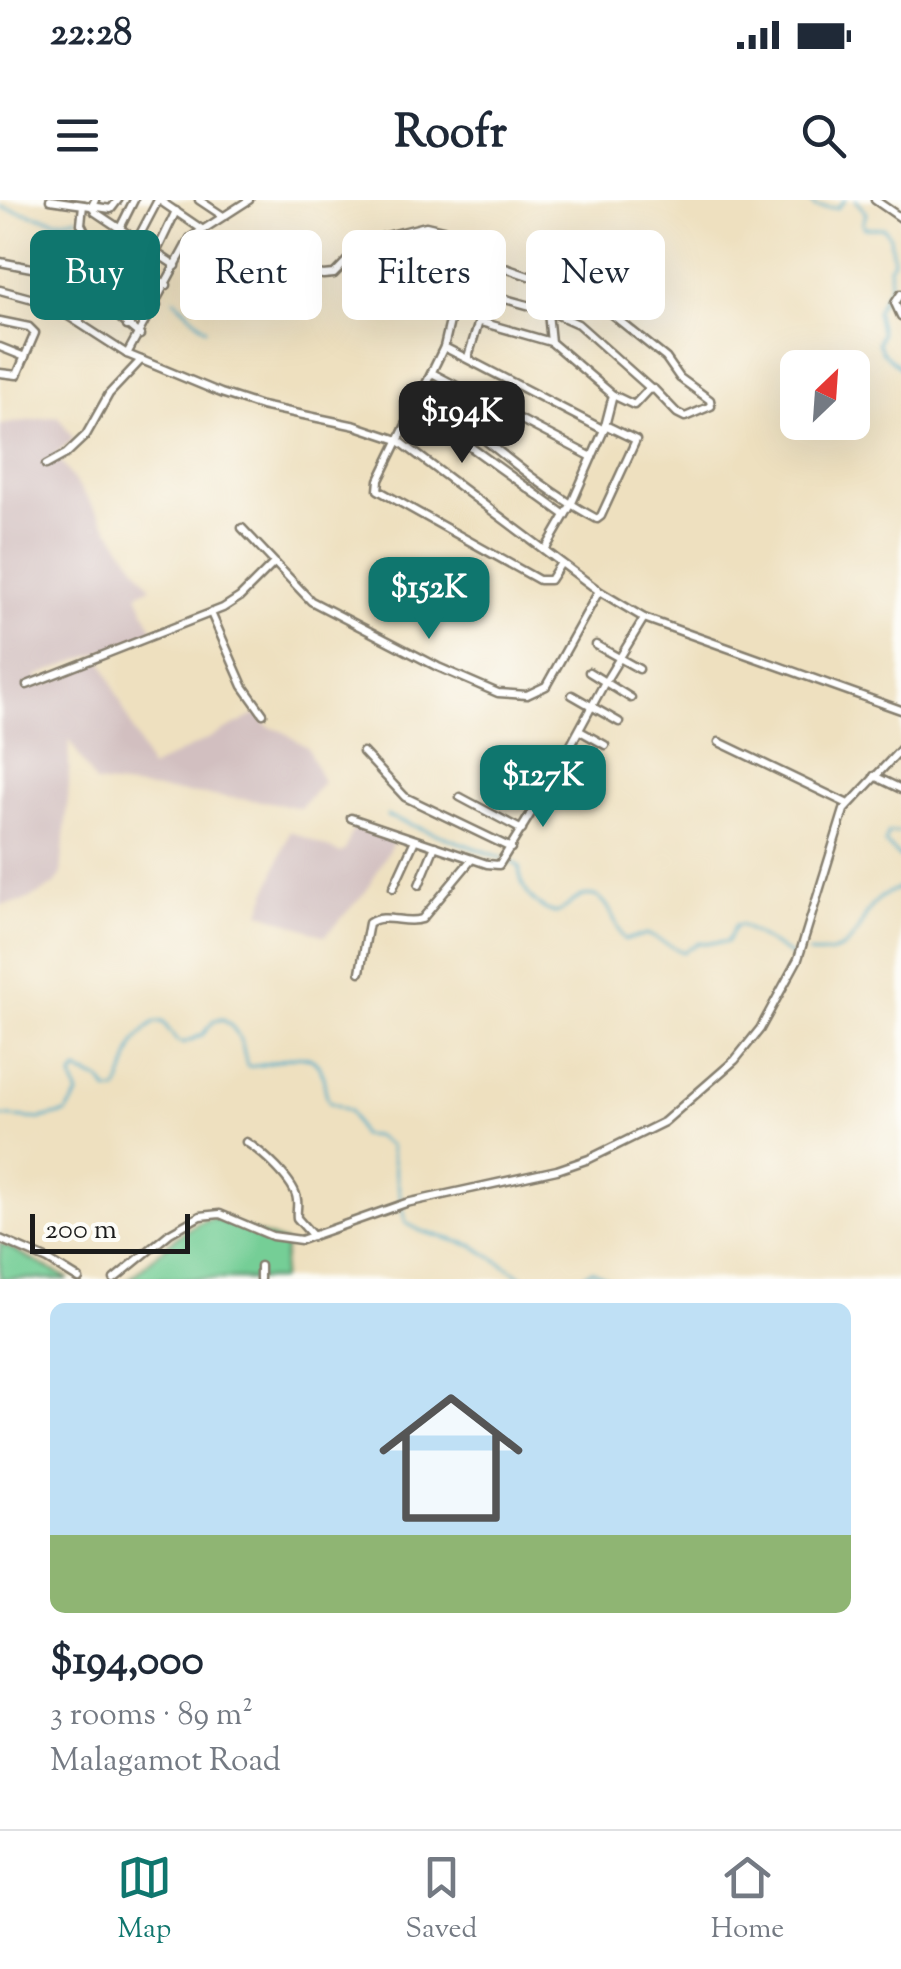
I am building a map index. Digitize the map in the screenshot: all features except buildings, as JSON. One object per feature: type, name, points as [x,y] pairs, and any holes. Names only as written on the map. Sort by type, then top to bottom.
[{"type":"street","points":[[50,200],[111,209],[118,200]]},
{"type":"street","points":[[120,228],[134,200]]},
{"type":"street","points":[[143,230],[159,200],[203,230],[242,201]]},
{"type":"street","points":[[199,200],[223,216]]},
{"type":"street","points":[[875,200],[901,218]]},
{"type":"street","points":[[90,204],[95,212],[123,230]]},
{"type":"street","points":[[84,230],[90,204]]},
{"type":"street","points":[[160,245],[176,212]]},
{"type":"street","points":[[410,230],[426,226],[448,230]]},
{"type":"street","points":[[160,256],[176,266]]},
{"type":"street","points":[[160,298],[180,258]]},
{"type":"street","points":[[0,262],[30,269]]},
{"type":"street","points":[[160,281],[166,285]]},
{"type":"street","points":[[0,290],[36,298],[133,357],[232,397],[356,426],[398,440],[599,591],[644,618],[901,710]]},
{"type":"street","points":[[901,294],[895,303],[901,316]]},
{"type":"street","points":[[0,320],[35,332],[16,376],[0,373]]},
{"type":"street","points":[[120,320],[140,336]]},
{"type":"street","points":[[127,326],[128,320]]},
{"type":"street","points":[[46,465],[66,454],[86,435],[133,357],[149,320]]},
{"type":"street","points":[[450,320],[444,347],[424,392],[379,480],[379,494],[539,580],[550,580],[561,562]]},
{"type":"street","points":[[549,320],[551,342]]},
{"type":"street","points":[[566,320],[585,330],[685,416],[712,404],[680,378],[666,358],[617,320]]},
{"type":"street","points":[[468,358],[480,322],[551,342],[612,395],[634,405],[651,389]]},
{"type":"street","points":[[0,347],[26,357]]},
{"type":"street","points":[[424,392],[571,505],[600,518],[636,441],[444,347]]},
{"type":"street","points":[[432,373],[592,457]]},
{"type":"street","points":[[545,550],[571,505],[605,427],[612,395]]},
{"type":"street","points":[[415,407],[565,515]]},
{"type":"street","points":[[242,528],[311,602],[483,689],[514,696],[533,694],[546,686],[599,591]]},
{"type":"street","points":[[26,685],[211,613],[240,597],[273,564]]},
{"type":"street","points":[[211,613],[243,686],[263,714]]},
{"type":"street","points":[[350,818],[499,865],[644,618]]},
{"type":"street","points":[[596,645],[640,669]]},
{"type":"street","points":[[589,672],[631,698]]},
{"type":"street","points":[[572,695],[619,722]]},
{"type":"street","points":[[580,731],[604,746]]},
{"type":"street","points":[[719,742],[848,804]]},
{"type":"street","points":[[114,1279],[170,1234],[206,1214],[220,1214],[282,1239],[313,1236],[406,1203],[557,1170],[590,1159],[664,1122],[735,1060],[770,1014],[798,958],[848,804],[901,749]]},
{"type":"street","points":[[363,752],[405,797],[511,848]]},
{"type":"street","points":[[566,756],[588,768]]},
{"type":"street","points":[[874,776],[901,789]]},
{"type":"street","points":[[519,792],[539,802]]},
{"type":"street","points":[[460,796],[522,830]]},
{"type":"street","points":[[393,888],[416,840]]},
{"type":"street","points":[[419,885],[436,846]]},
{"type":"street","points":[[360,972],[369,923],[382,918],[412,922],[422,919],[472,859]]},
{"type":"street","points":[[246,1142],[266,1156],[294,1190],[298,1200],[296,1218],[313,1236]]},
{"type":"street","points":[[0,1239],[79,1279]]},
{"type":"street","points":[[260,1266],[260,1279]]},
{"type":"shaded area","points":[[58,416],[74,439],[55,454],[151,587],[137,594],[154,632],[36,676],[43,686],[102,660],[150,768],[259,713],[267,726],[307,747],[323,782],[300,808],[95,783],[69,739],[61,875],[43,892],[21,902],[0,905],[0,425]]},
{"type":"shaded area","points":[[354,826],[396,837],[367,890],[325,936],[260,912],[290,831],[340,853],[345,851]]},
{"type":"green space","points":[[214,1218],[286,1243],[281,1279],[129,1279],[180,1235]]},
{"type":"green space","points":[[0,1243],[69,1279],[0,1279]]},
{"type":"waterway","points":[[809,200],[815,207],[837,208],[845,200]]},
{"type":"waterway","points":[[856,200],[866,213],[865,228],[884,228],[890,237],[893,261],[889,266],[890,284],[876,311],[881,334],[878,343],[882,352],[901,368]]},
{"type":"waterway","points":[[0,207],[58,221],[77,218]]},
{"type":"waterway","points":[[174,299],[206,329]]},
{"type":"waterway","points":[[387,816],[502,858]]},
{"type":"waterway","points":[[901,832],[888,833],[885,843],[901,858]]},
{"type":"waterway","points":[[507,860],[519,866],[529,896],[547,910],[559,912],[583,896],[600,898],[625,940],[647,934],[683,952],[699,943],[727,942],[735,926],[741,925],[795,958]]},
{"type":"waterway","points":[[809,953],[843,948],[873,905],[901,888]]},
{"type":"waterway","points":[[0,1116],[40,1119],[66,1113],[78,1096],[72,1077],[77,1071],[100,1080],[108,1091],[117,1091],[134,1045],[156,1022],[163,1022],[183,1043],[202,1035],[214,1021],[222,1019],[237,1034],[247,1066],[297,1057],[314,1061],[321,1070],[329,1102],[350,1111],[361,1135],[375,1136],[390,1146],[406,1223],[474,1246],[526,1279]]},
{"type":"waterway","points":[[580,1279],[592,1270],[609,1279]]}]
